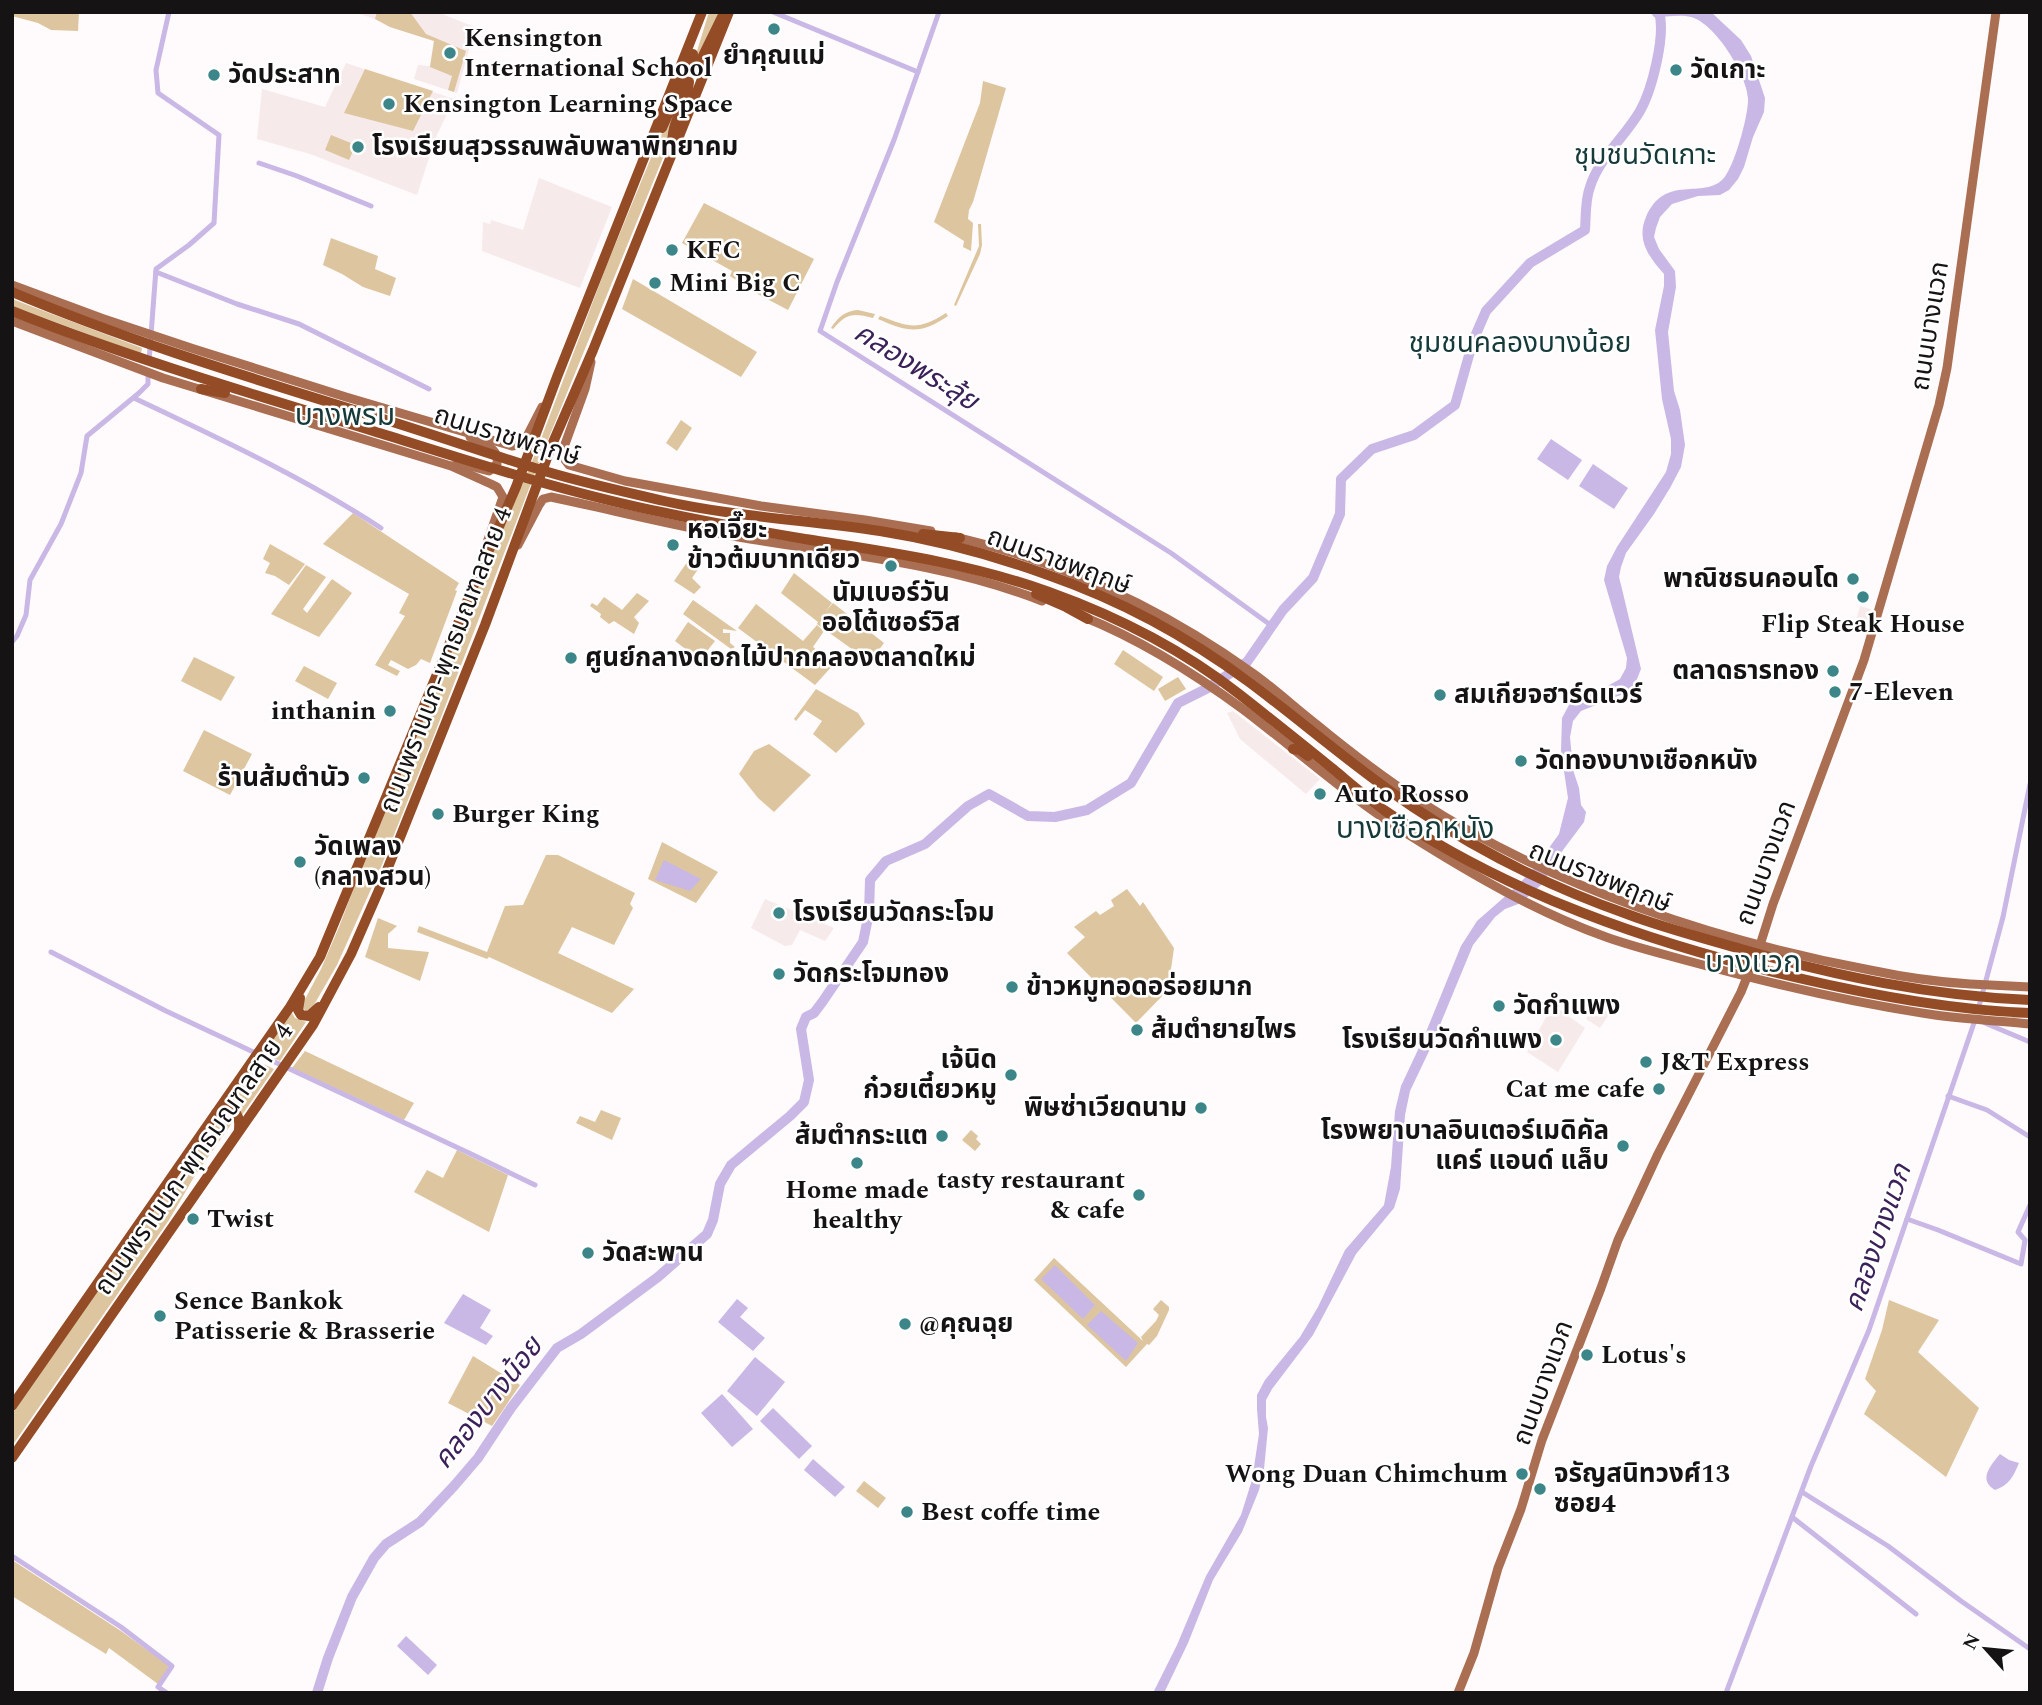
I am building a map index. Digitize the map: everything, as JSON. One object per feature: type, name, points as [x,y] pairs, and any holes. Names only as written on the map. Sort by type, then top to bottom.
[{"type":"main road","points":[[705,12],[688,64],[692,68],[698,66],[727,12]]},
{"type":"main road","name":"ถนนพรานนก-พุทธมณฑลสาย 4","points":[[12,1406],[311,973],[331,932],[516,487],[557,377],[705,12]]},
{"type":"main road","name":"ถนนพรานนก-พุทธมณฑลสาย 4","points":[[12,1458],[272,1084],[335,987],[379,890],[509,562],[551,447],[593,350],[727,12]]},
{"type":"main road","name":"ถนนบางแวก","points":[[1458,1693],[1474,1653],[1498,1568],[1521,1509],[1542,1440],[1620,1233],[1747,977],[1864,660],[1932,429],[1947,368],[1996,12]]},
{"type":"main road","points":[[651,142],[663,127],[682,83],[687,80],[690,84],[672,135],[674,149]]},
{"type":"main road","name":"ถนนราชพฤกษ์","points":[[12,285],[139,336],[167,352],[540,470],[672,503],[760,517],[880,531],[962,548],[1076,585],[1140,614],[1225,660]]},
{"type":"main road","name":"ถนนราชพฤกษ์","points":[[12,292],[139,336],[168,340],[512,446],[523,444],[557,377]]},
{"type":"main road","name":"ถนนราชพฤกษ์","points":[[12,311],[118,351],[201,389],[451,466],[497,487],[503,497],[471,592]]},
{"type":"main road","name":"ถนนราชพฤกษ์","points":[[12,321],[142,370],[164,372],[273,401],[583,494],[668,514],[946,561],[1066,598],[1112,618],[1181,655],[1226,697],[1351,795],[1408,835],[1495,881],[1539,895],[1613,925],[1773,972],[1990,1021],[2030,1024]]},
{"type":"main road","name":"ถนนราชพฤกษ์","points":[[593,350],[588,378],[562,456],[569,465],[625,481],[761,506],[899,525],[960,538],[1048,563],[1102,585],[1183,628],[1381,775],[1519,863]]},
{"type":"main road","points":[[201,389],[263,402],[273,401]]},
{"type":"main road","points":[[451,466],[462,464],[489,471],[497,464],[498,457],[494,450],[471,438],[464,431]]},
{"type":"main road","points":[[614,510],[572,498],[565,492],[564,484],[568,476],[576,473],[625,481]]},
{"type":"main road","name":"ถนนราชพฤกษ์","points":[[509,562],[538,505],[547,496],[695,529],[940,569],[1036,598],[1088,619],[1235,691],[1357,790],[1391,814],[1533,905],[1603,936],[1782,986],[1878,1006],[1966,1014],[2030,1013]]},
{"type":"main road","points":[[880,531],[960,538]]},
{"type":"main road","points":[[995,574],[1088,619]]},
{"type":"main road","name":"ถนนราชพฤกษ์","points":[[1251,678],[1344,755],[1409,804],[1474,844],[1550,877],[1620,912],[1762,955],[1893,986],[1968,990],[2005,985],[2030,988]]},
{"type":"main road","points":[[1314,723],[1344,755]]},
{"type":"main road","points":[[1293,749],[1300,750],[1323,767],[1335,771]]},
{"type":"main road","name":"ถนนราชพฤกษ์","points":[[1550,877],[1759,946],[2004,999],[2030,1000]]},
{"type":"main road","points":[[1692,962],[1727,964],[1734,952],[1727,941],[1703,928]]},
{"type":"main road","points":[[1782,986],[1775,977],[1774,968],[1778,959],[1789,953]]},
{"type":"main road","points":[[311,973],[298,1006],[301,1015],[313,1014],[335,987]]},
{"type":"main road","points":[[215,1113],[223,1109],[238,1114],[239,1130]]},
{"type":"shaded area","points":[[12,12],[79,12],[78,31],[51,30],[38,23],[12,16]]},
{"type":"shaded area","name":"Kensington International School","points":[[354,12],[437,12],[475,27],[457,93],[414,79],[418,65],[430,66],[434,41]]},
{"type":"shaded area","points":[[377,12],[410,12],[426,34],[466,51],[454,92],[448,90],[452,76],[430,67],[434,41],[390,27],[375,19]]},
{"type":"shaded area","points":[[709,12],[721,12],[696,65],[693,64]]},
{"type":"shaded area","points":[[1650,12],[1711,12],[1741,40],[1751,56],[1765,98],[1764,112],[1738,179],[1729,190],[1720,195],[1698,196],[1672,204],[1660,217],[1654,237],[1675,271],[1676,287],[1668,332],[1674,391],[1685,445],[1681,467],[1654,514],[1626,553],[1619,577],[1641,669],[1635,684],[1623,694],[1581,711],[1573,721],[1570,737],[1573,770],[1581,805],[1586,812],[1584,822],[1541,885],[1521,903],[1505,909],[1495,917],[1473,945],[1410,1091],[1405,1115],[1400,1189],[1394,1208],[1356,1254],[1313,1335],[1266,1400],[1268,1428],[1259,1490],[1242,1532],[1213,1580],[1188,1643],[1164,1693],[1153,1693],[1206,1576],[1241,1515],[1252,1480],[1259,1434],[1257,1395],[1265,1380],[1300,1337],[1318,1307],[1345,1250],[1384,1205],[1391,1167],[1395,1111],[1401,1086],[1461,946],[1477,921],[1536,866],[1559,834],[1568,798],[1561,751],[1562,718],[1570,703],[1620,679],[1626,668],[1627,658],[1604,580],[1607,566],[1617,547],[1666,472],[1671,454],[1655,330],[1664,274],[1653,261],[1643,241],[1643,225],[1654,204],[1663,195],[1684,189],[1705,188],[1723,179],[1732,164],[1740,140],[1748,98],[1736,64],[1710,29],[1691,17],[1654,17]]},
{"type":"shaded area","name":"โรงเรียนสุวรรณพลับพลาพิทยาคม","points":[[346,63],[454,99],[435,139],[417,195],[310,154],[257,139],[262,89],[325,107]]},
{"type":"shaded area","name":"Kensington Learning Space","points":[[365,69],[433,91],[413,131],[344,113]]},
{"type":"shaded area","points":[[983,81],[1006,88],[969,210],[968,219],[973,223],[971,251],[963,247],[964,241],[934,222],[980,103]]},
{"type":"shaded area","points":[[685,85],[669,143],[547,442],[381,867],[337,965],[308,1012],[302,1008],[303,1003],[339,927],[374,835],[536,452],[606,267],[655,148]]},
{"type":"shaded area","points":[[331,135],[356,145],[349,160],[325,150]]},
{"type":"shaded area","points":[[539,178],[612,207],[580,288],[482,251],[483,222],[490,224],[491,220],[523,230]]},
{"type":"shaded area","points":[[704,203],[814,259],[788,310],[730,276],[732,271],[682,243]]},
{"type":"shaded area","points":[[978,224],[981,224],[980,254],[956,306],[954,305],[979,246]]},
{"type":"shaded area","points":[[331,238],[378,256],[375,269],[396,278],[390,296],[363,287],[323,265]]},
{"type":"shaded area","points":[[633,279],[757,352],[741,377],[622,309]]},
{"type":"shaded area","points":[[12,299],[142,348],[141,354],[12,306]]},
{"type":"shaded area","points":[[858,310],[875,314],[873,318],[851,316],[831,328],[842,315]]},
{"type":"shaded area","points":[[946,313],[948,316],[938,322],[914,330],[878,319],[880,316],[906,325],[920,325]]},
{"type":"shaded area","points":[[681,420],[692,428],[677,451],[666,443]]},
{"type":"shaded area","points":[[1551,439],[1582,460],[1568,480],[1537,459]]},
{"type":"shaded area","points":[[1593,464],[1628,488],[1614,509],[1579,486]]},
{"type":"shaded area","points":[[353,513],[459,583],[430,663],[421,659],[408,669],[391,660],[388,665],[400,671],[397,676],[375,665],[405,616],[399,613],[409,594],[323,544]]},
{"type":"shaded area","points":[[270,544],[305,564],[289,585],[265,573],[270,563],[263,559]]},
{"type":"shaded area","points":[[692,555],[703,562],[692,578],[701,587],[694,594],[674,581]]},
{"type":"shaded area","points":[[306,565],[326,577],[303,609],[307,613],[332,579],[352,593],[319,637],[271,614]]},
{"type":"shaded area","points":[[794,573],[832,603],[825,612],[833,603],[884,643],[870,662],[817,624],[818,622],[781,593]]},
{"type":"shaded area","points":[[637,593],[649,601],[634,617],[639,623],[634,634],[614,621],[609,624],[590,606],[592,603],[597,606],[604,597],[622,610]]},
{"type":"shaded area","points":[[693,600],[737,631],[723,629],[723,633],[730,633],[730,643],[735,647],[731,649],[683,614]]},
{"type":"shaded area","points":[[756,604],[803,641],[817,625],[824,631],[813,647],[834,664],[815,685],[738,628]]},
{"type":"shaded area","points":[[1860,606],[1871,609],[1864,634],[1853,631]]},
{"type":"shaded area","points":[[688,622],[715,641],[700,660],[675,641]]},
{"type":"shaded area","points":[[1123,650],[1163,677],[1154,691],[1114,664]]},
{"type":"shaded area","points":[[194,657],[235,677],[221,701],[181,681]]},
{"type":"shaded area","points":[[304,666],[337,683],[328,699],[295,681]]},
{"type":"shaded area","points":[[1178,677],[1186,689],[1165,701],[1158,689]]},
{"type":"shaded area","points":[[816,689],[858,713],[865,724],[836,753],[813,734],[822,721],[805,710],[796,721],[794,719]]},
{"type":"shaded area","points":[[1233,711],[1320,779],[1306,794],[1240,739],[1227,713]]},
{"type":"shaded area","points":[[204,730],[252,754],[230,795],[183,771]]},
{"type":"shaded area","points":[[769,744],[811,775],[774,812],[758,798],[739,774],[754,751]]},
{"type":"shaded area","points":[[662,842],[718,872],[696,903],[648,879]]},
{"type":"shaded area","points":[[546,855],[558,855],[635,893],[630,904],[633,908],[614,945],[572,927],[558,953],[634,989],[612,1013],[489,957],[487,959],[417,932],[419,926],[487,952],[505,906],[523,905]]},
{"type":"shaded area","points":[[664,860],[701,879],[690,891],[655,880]]},
{"type":"shaded area","points":[[1127,889],[1140,906],[1143,902],[1174,948],[1168,990],[1136,1023],[1067,953],[1085,937],[1074,927],[1096,911],[1100,915],[1114,906],[1111,900]]},
{"type":"shaded area","name":"โรงเรียนวัดกระโจม","points":[[765,899],[834,928],[825,941],[800,930],[792,945],[785,946],[751,928]]},
{"type":"shaded area","points":[[378,918],[397,926],[388,934],[388,948],[429,952],[420,981],[365,957]]},
{"type":"shaded area","points":[[1601,998],[1614,1007],[1600,1028],[1586,1019]]},
{"type":"shaded area","name":"โรงเรียนวัดกำแพง","points":[[1550,1010],[1560,1010],[1585,1028],[1558,1072],[1527,1052]]},
{"type":"shaded area","points":[[292,1013],[295,1018],[306,1022],[280,1061],[263,1053]]},
{"type":"shaded area","points":[[305,1051],[414,1103],[404,1120],[292,1068]]},
{"type":"shaded area","points":[[257,1061],[274,1069],[242,1115],[227,1106]]},
{"type":"shaded area","points":[[601,1110],[621,1118],[612,1140],[576,1123],[580,1116],[595,1122]]},
{"type":"shaded area","points":[[225,1116],[233,1119],[232,1123],[194,1177],[169,1220],[12,1446],[12,1414],[127,1248]]},
{"type":"shaded area","points":[[971,1130],[978,1136],[976,1139],[981,1144],[975,1151],[962,1140]]},
{"type":"shaded area","points":[[457,1150],[508,1175],[489,1232],[414,1192],[427,1170],[443,1178]]},
{"type":"shaded area","points":[[1054,1258],[1143,1341],[1141,1337],[1159,1315],[1153,1309],[1161,1300],[1169,1307],[1157,1336],[1126,1367],[1034,1280]]},
{"type":"shaded area","points":[[1055,1265],[1095,1305],[1083,1319],[1041,1279]]},
{"type":"shaded area","points":[[463,1294],[491,1310],[480,1328],[493,1336],[486,1345],[444,1323]]},
{"type":"shaded area","points":[[737,1299],[748,1308],[740,1317],[765,1338],[753,1351],[718,1322]]},
{"type":"shaded area","points":[[1889,1300],[1939,1320],[1918,1352],[1979,1408],[1946,1477],[1864,1414],[1876,1391],[1865,1379]]},
{"type":"shaded area","points":[[1101,1311],[1138,1343],[1126,1361],[1087,1325]]},
{"type":"shaded area","points":[[473,1356],[520,1385],[492,1426],[448,1403]]},
{"type":"shaded area","points":[[755,1357],[785,1382],[757,1416],[727,1391]]},
{"type":"shaded area","points":[[722,1394],[753,1429],[732,1447],[701,1413]]},
{"type":"shaded area","points":[[773,1408],[812,1446],[799,1459],[760,1421]]},
{"type":"shaded area","points":[[2000,1454],[2019,1463],[2010,1480],[1995,1490],[1986,1477]]},
{"type":"shaded area","points":[[813,1459],[845,1487],[835,1497],[804,1470]]},
{"type":"shaded area","points":[[864,1481],[886,1498],[878,1508],[856,1491]]},
{"type":"shaded area","points":[[12,1560],[171,1667],[158,1684],[109,1648],[106,1654],[12,1596]]},
{"type":"shaded area","points":[[406,1636],[437,1665],[428,1675],[397,1646]]},
{"type":"waterway","points":[[149,361],[156,269],[214,223],[219,135],[158,93],[156,70],[169,12]]},
{"type":"waterway","points":[[773,12],[918,72]]},
{"type":"waterway","name":"คลองพระลุ้ย","points":[[939,12],[894,140],[820,331],[1171,553],[1272,626]]},
{"type":"waterway","name":"คลองบางน้อย","points":[[317,1693],[352,1597],[374,1558],[386,1544],[420,1522],[454,1486],[478,1458],[511,1408],[557,1348],[581,1334],[658,1277],[707,1234],[713,1220],[720,1184],[731,1165],[804,1102],[809,1080],[801,1029],[806,1017],[814,1013],[863,942],[869,913],[870,880],[886,861],[925,844],[968,806],[989,794],[1028,816],[1055,817],[1087,810],[1131,783],[1178,703],[1208,688],[1247,662],[1283,610],[1313,578],[1340,514],[1341,479],[1372,449],[1414,435],[1455,405],[1473,341],[1486,311],[1530,263],[1585,230],[1587,197],[1594,176],[1640,111],[1649,90],[1661,34],[1659,12]]},
{"type":"waterway","points":[[259,163],[371,206]]},
{"type":"waterway","points":[[156,272],[237,304],[299,324],[429,389]]},
{"type":"waterway","points":[[12,642],[26,615],[30,580],[61,524],[81,473],[87,436],[148,384],[148,371]]},
{"type":"waterway","points":[[134,398],[291,475],[381,528]]},
{"type":"waterway","name":"คลองบางแวก","points":[[1978,1010],[2003,917],[2030,784]]},
{"type":"waterway","points":[[51,952],[166,1011],[535,1185]]},
{"type":"waterway","name":"คลองบางแวก","points":[[1726,1693],[1811,1466],[1869,1330],[1975,1020]]},
{"type":"waterway","points":[[1985,1023],[2030,1042]]},
{"type":"waterway","points":[[1948,1096],[1987,1110],[2030,1137]]},
{"type":"waterway","points":[[1907,1219],[2021,1264],[2025,1240],[2018,1232],[2030,1205]]},
{"type":"waterway","points":[[1802,1492],[1888,1546],[2030,1649]]},
{"type":"waterway","points":[[1792,1517],[1916,1614]]},
{"type":"waterway","points":[[12,1556],[121,1627],[172,1666],[158,1687],[167,1693]]},
{"type":"place","name":"ยำคุณแม่","points":[[774,29]]},
{"type":"place","name":"Kensington International School","points":[[450,53]]},
{"type":"place","name":"วัดเกาะ","points":[[1676,70]]},
{"type":"place","name":"วัดประสาท","points":[[214,75]]},
{"type":"place","name":"Kensington Learning Space","points":[[389,104]]},
{"type":"place","name":"โรงเรียนสุวรรณพลับพลาพิทยาคม","points":[[358,147]]},
{"type":"place","name":"KFC","points":[[672,250]]},
{"type":"place","name":"Mini Big C","points":[[655,283]]},
{"type":"place","name":"หอเจี๊ยะ ข้าวต้มบาทเดียว","points":[[673,545]]},
{"type":"place","name":"นัมเบอร์วัน ออโต้เซอร์วิส","points":[[891,566]]},
{"type":"place","name":"พาณิชธนคอนโด","points":[[1853,579]]},
{"type":"place","name":"Flip Steak House","points":[[1863,597]]},
{"type":"place","name":"ศูนย์กลางดอกไม้ปากคลองตลาดใหม่","points":[[571,658]]},
{"type":"place","name":"ตลาดธารทอง","points":[[1833,671]]},
{"type":"place","name":"7-Eleven","points":[[1835,692]]},
{"type":"place","name":"สมเกียจฮาร์ดแวร์","points":[[1440,695]]},
{"type":"place","name":"inthanin","points":[[390,711]]},
{"type":"place","name":"วัดทองบางเชือกหนัง","points":[[1521,761]]},
{"type":"place","name":"ร้านส้มตำนัว","points":[[364,778]]},
{"type":"place","name":"Auto Rosso","points":[[1320,794]]},
{"type":"place","name":"Burger King","points":[[438,814]]},
{"type":"place","name":"วัดเพลง (กลางสวน)","points":[[300,862]]},
{"type":"place","name":"โรงเรียนวัดกระโจม","points":[[779,913]]},
{"type":"place","name":"วัดกระโจมทอง","points":[[779,974]]},
{"type":"place","name":"ข้าวหมูทอดอร่อยมาก","points":[[1012,987]]},
{"type":"place","name":"วัดกำแพง","points":[[1499,1006]]},
{"type":"place","name":"ส้มตำยายไพร","points":[[1137,1030]]},
{"type":"place","name":"โรงเรียนวัดกำแพง","points":[[1556,1040]]},
{"type":"place","name":"J&T Express","points":[[1646,1062]]},
{"type":"place","name":"เจ้นิด ก๋วยเตี๋ยวหมู","points":[[1011,1075]]},
{"type":"place","name":"Cat me cafe","points":[[1659,1089]]},
{"type":"place","name":"พิษซ่าเวียดนาม","points":[[1201,1108]]},
{"type":"place","name":"ส้มตำกระแต","points":[[942,1136]]},
{"type":"place","name":"โรงพยาบาลอินเตอร์เมดิคัล แคร์ แอนด์ แล็บ","points":[[1623,1146]]},
{"type":"place","name":"Home made healthy","points":[[857,1163]]},
{"type":"place","name":"tasty restaurant & cafe","points":[[1139,1195]]},
{"type":"place","name":"Twist","points":[[193,1219]]},
{"type":"place","name":"วัดสะพาน","points":[[588,1253]]},
{"type":"place","name":"Sence Bankok Patisserie & Brasserie","points":[[160,1316]]},
{"type":"place","name":"@คุณฉุย","points":[[905,1324]]},
{"type":"place","name":"Lotus's","points":[[1587,1355]]},
{"type":"place","name":"Wong Duan Chimchum","points":[[1522,1474]]},
{"type":"place","name":"จรัญสนิทวงศ์13 ซอย4","points":[[1540,1489]]},
{"type":"place","name":"Best coffe time","points":[[907,1512]]},
{"type":"district","name":"ชุมชนวัดเกาะ","points":[[1645,155]]},
{"type":"district","name":"ชุมชนคลองบางน้อย","points":[[1520,343]]},
{"type":"district","name":"บางพรม","points":[[345,416]]},
{"type":"district","name":"บางเชือกหนัง","points":[[1415,829]]},
{"type":"district","name":"บางแวก","points":[[1753,963]]}]
